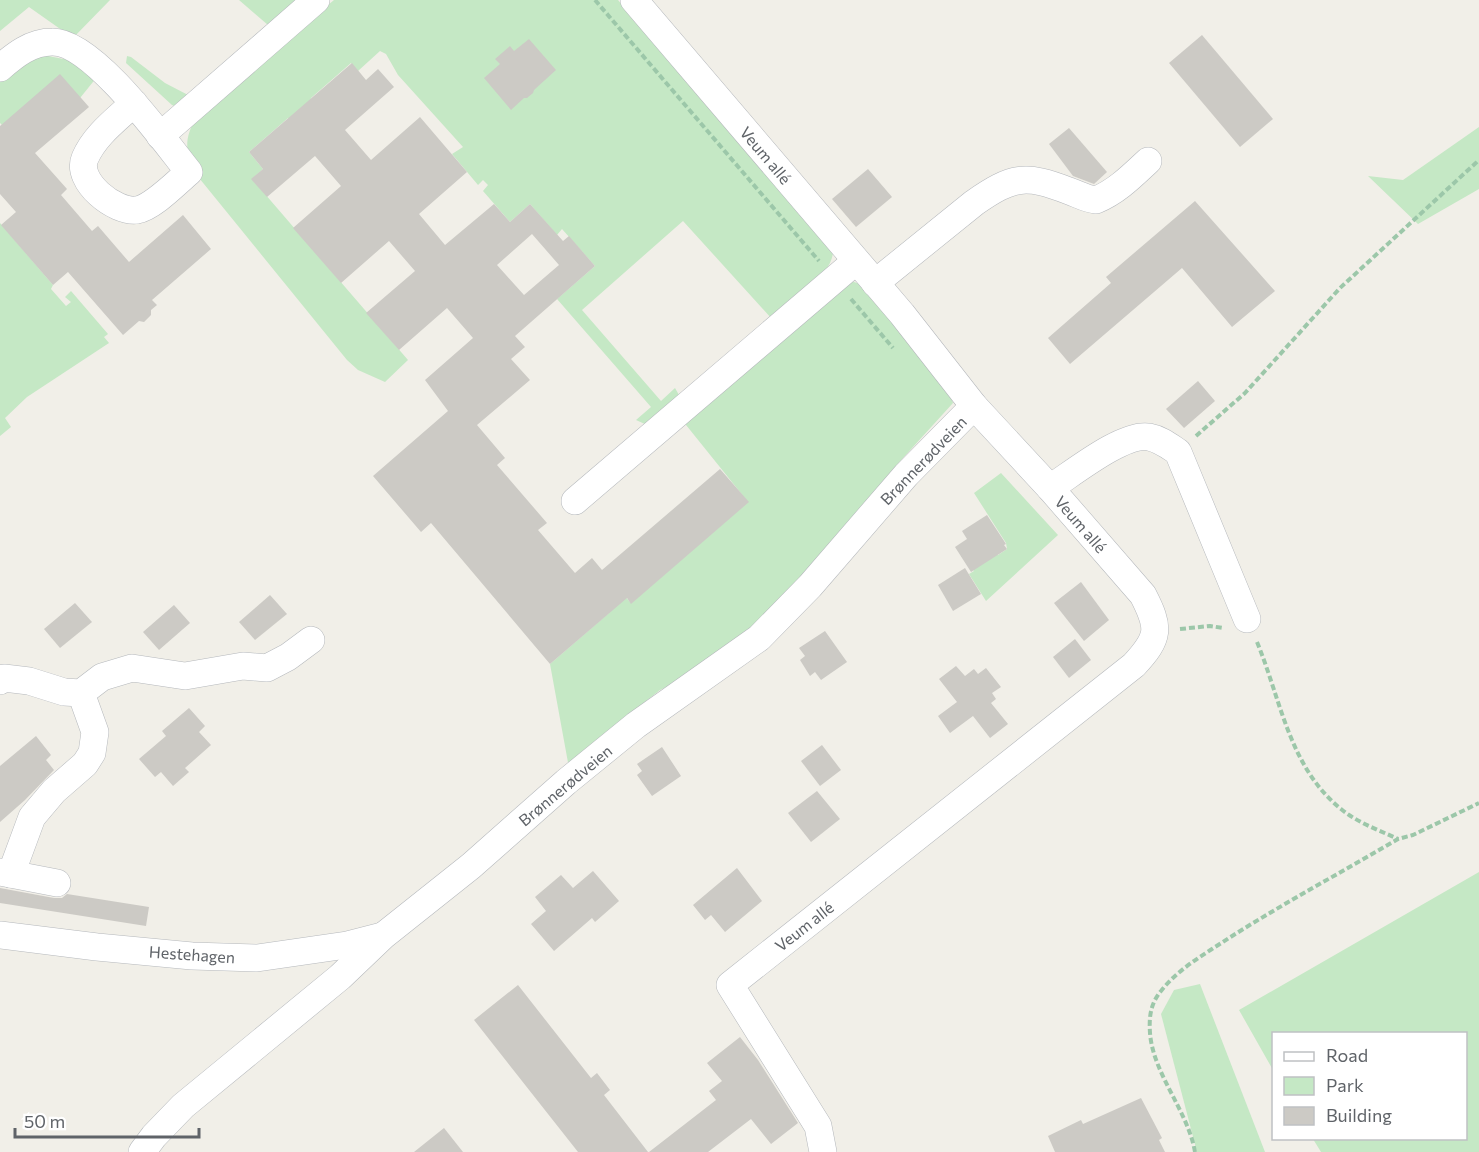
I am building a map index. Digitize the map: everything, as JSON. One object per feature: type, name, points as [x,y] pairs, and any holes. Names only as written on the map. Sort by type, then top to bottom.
[{"type":"street","points":[[160,136],[316,0]]},
{"type":"street","name":"Veum allé","points":[[634,0],[902,314],[974,406],[1050,488],[1143,595],[1154,615],[1155,630],[1150,647],[1134,665],[729,985],[818,1126],[823,1152]]},
{"type":"street","points":[[0,68],[34,44],[54,41],[73,47],[105,73],[134,104],[189,172],[151,204],[136,210],[116,206],[97,193],[86,176],[83,160],[97,137],[134,104]]},
{"type":"street","points":[[875,283],[974,203],[991,191],[1012,181],[1035,179],[1096,200],[1120,186],[1148,161]]},
{"type":"street","points":[[575,501],[856,261]]},
{"type":"street","name":"Brønnerødveien","points":[[142,1152],[183,1106],[340,977],[383,936],[471,866],[566,782],[636,725],[759,638],[810,586],[906,475],[974,406]]},
{"type":"street","points":[[1050,488],[1121,442],[1138,436],[1161,441],[1178,452],[1243,630]]},
{"type":"street","points":[[0,681],[4,678],[29,681],[64,692],[81,693],[102,677],[132,668],[185,676],[243,666],[267,668],[288,657],[311,640]]},
{"type":"street","points":[[57,883],[5,873],[32,817],[54,791],[86,764],[92,753],[95,732],[81,693]]},
{"type":"street","name":"Hestehagen","points":[[0,935],[192,956],[257,958],[346,945],[383,936]]},
{"type":"path","points":[[595,0],[894,349]]},
{"type":"path","points":[[1178,452],[1245,393],[1340,288],[1479,160]]},
{"type":"path","points":[[1155,630],[1210,626],[1243,630],[1258,646],[1289,736],[1303,765],[1320,788],[1341,809],[1362,823],[1398,839]]},
{"type":"path","points":[[1243,630],[1258,646]]},
{"type":"path","points":[[1196,1152],[1192,1135],[1158,1063],[1150,1037],[1149,1012],[1159,992],[1185,967],[1234,935],[1398,839],[1413,835],[1479,803]]},
{"type":"green space","points":[[0,0],[110,0],[73,38],[29,7],[0,31]]},
{"type":"green space","points":[[239,0],[305,0],[268,25]]},
{"type":"green space","points":[[334,0],[618,0],[833,253],[825,272],[772,319],[683,221],[582,310],[661,401],[675,388],[679,395],[647,425],[636,420],[651,407],[557,299],[595,266],[562,229],[557,235],[530,204],[510,222],[483,191],[488,185],[483,180],[478,185],[452,154],[463,147],[398,75],[386,54],[380,51],[358,71],[351,63],[311,98],[303,134],[288,118],[249,152],[263,169],[252,179],[408,360],[385,382],[358,370],[347,360],[195,173],[187,145],[189,132],[196,117]]},
{"type":"green space","points":[[48,56],[69,60],[97,77],[80,98],[2,125],[0,123],[0,78],[37,57]]},
{"type":"green space","points":[[127,56],[165,83],[190,96],[179,108],[172,105],[126,63]]},
{"type":"green space","points":[[1479,127],[1479,189],[1418,224],[1368,176],[1403,180]]},
{"type":"green space","points":[[0,223],[53,285],[51,289],[66,306],[71,302],[65,297],[71,291],[108,334],[104,337],[109,343],[27,397],[5,418],[11,427],[0,436]]},
{"type":"green space","points":[[854,282],[863,285],[948,388],[953,403],[893,469],[849,529],[779,611],[679,681],[660,690],[621,721],[569,768],[550,664],[609,613],[622,593],[631,603],[748,502],[682,420],[845,283]]},
{"type":"green space","points":[[1001,473],[1058,535],[986,601],[969,574],[974,571],[961,556],[969,551],[998,555],[1007,549],[1006,543],[974,493]]},
{"type":"green space","points":[[1479,872],[1479,1152],[1321,1152],[1314,1140],[1467,1140],[1467,1032],[1272,1032],[1272,1068],[1239,1010]]},
{"type":"green space","points":[[1200,984],[1265,1152],[1197,1152],[1161,1014],[1174,990]]},
{"type":"building","points":[[1202,35],[1273,119],[1240,147],[1169,63]]},
{"type":"building","points":[[529,39],[556,70],[533,93],[511,110],[484,78],[500,64],[495,59],[510,46],[514,51]]},
{"type":"building","points":[[352,63],[366,80],[378,69],[394,87],[345,130],[371,160],[420,117],[467,172],[419,214],[445,245],[494,204],[510,222],[530,204],[563,241],[569,236],[595,266],[515,336],[525,347],[511,359],[530,380],[477,425],[505,458],[497,465],[547,523],[538,530],[575,573],[592,558],[602,570],[720,469],[749,502],[631,604],[627,598],[550,664],[431,523],[421,532],[373,476],[448,411],[425,380],[473,338],[447,308],[399,350],[366,313],[415,271],[389,241],[341,283],[293,228],[341,186],[315,156],[267,197],[251,179],[263,169],[249,152]],"holes":[[[532,234],[559,265],[524,295],[497,265]]]},
{"type":"building","points":[[60,74],[89,107],[35,153],[67,189],[61,195],[92,231],[98,226],[129,262],[183,215],[211,249],[152,300],[157,305],[144,322],[139,321],[123,335],[68,272],[53,285],[1,225],[16,212],[0,194],[0,126]]},
{"type":"building","points":[[1069,128],[1107,172],[1094,184],[1073,176],[1049,144]]},
{"type":"building","points":[[868,169],[892,197],[856,227],[832,199]]},
{"type":"building","points":[[1195,201],[1275,291],[1232,327],[1182,268],[1070,364],[1048,338],[1111,283],[1106,277]]},
{"type":"building","points":[[1198,381],[1215,401],[1184,428],[1166,409]]},
{"type":"building","points":[[987,515],[1007,549],[971,572],[955,547],[967,539],[962,531]]},
{"type":"building","points":[[965,568],[981,594],[953,611],[938,585]]},
{"type":"building","points":[[1081,582],[1109,620],[1084,641],[1054,603]]},
{"type":"building","points":[[270,595],[287,614],[255,640],[239,622]]},
{"type":"building","points":[[75,603],[92,622],[60,648],[44,629]]},
{"type":"building","points":[[174,605],[190,623],[159,650],[143,632]]},
{"type":"building","points":[[825,631],[847,662],[821,680],[815,672],[810,676],[800,660],[805,656],[799,648]]},
{"type":"building","points":[[1075,639],[1091,660],[1069,678],[1053,657]]},
{"type":"building","points":[[956,666],[965,676],[974,669],[978,674],[986,668],[1001,687],[992,693],[996,699],[991,703],[1008,724],[990,738],[973,716],[950,733],[938,716],[957,702],[939,679]]},
{"type":"building","points":[[189,708],[205,726],[199,732],[211,745],[185,768],[189,772],[173,786],[161,772],[155,777],[139,759],[166,736],[162,731]]},
{"type":"building","points":[[36,736],[51,755],[46,760],[54,770],[0,822],[0,766]]},
{"type":"building","points":[[822,745],[841,770],[820,786],[801,761]]},
{"type":"building","points":[[662,747],[681,776],[652,796],[637,775],[642,771],[637,764]]},
{"type":"building","points":[[817,791],[840,819],[811,842],[788,813]]},
{"type":"building","points":[[737,868],[762,901],[725,932],[711,915],[705,920],[693,905]]},
{"type":"building","points":[[593,871],[619,901],[595,922],[592,918],[554,951],[531,924],[546,911],[535,897],[561,875],[573,888]]},
{"type":"building","points":[[0,888],[54,898],[62,898],[67,894],[149,907],[146,926],[0,903]]},
{"type":"building","points":[[518,985],[591,1078],[597,1073],[610,1090],[604,1095],[648,1152],[578,1152],[474,1020]]},
{"type":"building","points":[[740,1037],[758,1060],[798,1123],[771,1144],[751,1119],[708,1152],[649,1152],[716,1100],[709,1091],[722,1081],[707,1063]]},
{"type":"building","points":[[1141,1098],[1162,1138],[1159,1140],[1165,1152],[1055,1152],[1048,1136],[1081,1120],[1083,1124]]},
{"type":"building","points":[[444,1128],[463,1152],[414,1152]]}]
